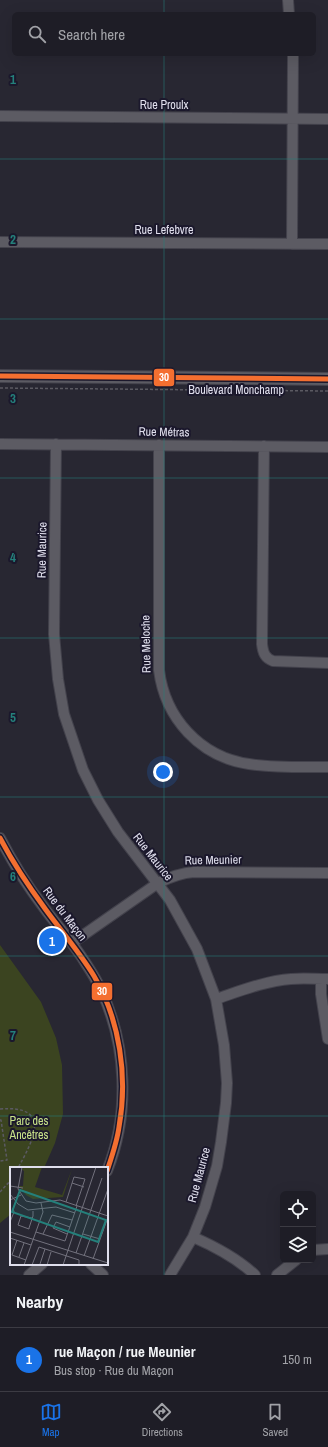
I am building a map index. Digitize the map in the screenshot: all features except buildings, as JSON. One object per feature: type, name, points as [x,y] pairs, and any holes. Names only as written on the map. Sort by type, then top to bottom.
[{"type":"street","points":[[288,0],[289,12]]},
{"type":"street","points":[[292,244],[293,56]]},
{"type":"street","name":"Rue Proulx","points":[[0,116],[328,119]]},
{"type":"street","name":"Rue Lefebvre","points":[[0,242],[328,244]]},
{"type":"street","name":"Boulevard Monchamp","points":[[0,376],[328,379]]},
{"type":"street","name":"Rue Métras","points":[[0,444],[328,447]]},
{"type":"street","name":"Rue Maurice","points":[[56,444],[54,634],[58,679],[64,714],[81,764],[98,800],[118,832],[170,900],[197,949],[216,999],[225,1056],[227,1082],[226,1103],[217,1166],[205,1207],[193,1238],[170,1275]]},
{"type":"street","name":"Rue Meloche","points":[[160,445],[158,664],[162,688],[172,712],[179,724],[196,742],[223,758],[235,762],[258,766],[328,767]]},
{"type":"street","points":[[264,446],[262,644],[264,654],[269,660],[273,661],[328,663]]},
{"type":"street","name":"Rue du Maçon","points":[[0,838],[25,882],[72,943],[95,979],[105,1000],[116,1036],[123,1088],[115,1149],[108,1168]]},
{"type":"street","name":"Rue Meunier","points":[[72,943],[158,884],[178,874],[194,872],[328,873]]},
{"type":"street","points":[[216,999],[280,980],[304,978],[324,979],[321,994],[328,1039]]},
{"type":"street","points":[[193,1238],[229,1254],[255,1275]]},
{"type":"street","points":[[316,1250],[328,1249]]},
{"type":"street","points":[[277,1275],[292,1263]]},
{"type":"street","points":[[29,1275],[41,1265]]},
{"type":"street","points":[[92,1265],[103,1275]]},
{"type":"path","name":"Boulevard Monchamp","points":[[0,388],[328,391]]},
{"type":"path","points":[[0,1108],[24,1111],[29,1113],[34,1120],[33,1140],[19,1167]]},
{"type":"path","points":[[0,1120],[7,1160],[0,1161]]},
{"type":"path","points":[[0,1192],[10,1181]]},
{"type":"green space","name":"Parc des Ancêtres","points":[[0,945],[41,1002],[56,1038],[62,1065],[63,1114],[55,1143],[44,1167],[10,1167],[10,1215],[0,1223]]},
{"type":"transit line","name":"30","points":[[0,376],[328,379]]},
{"type":"transit line","name":"30","points":[[0,838],[27,884],[89,967],[103,993],[110,1011],[120,1049],[123,1088],[122,1108],[118,1133],[108,1168]]},
{"type":"place","name":"rue Maçon / rue Meunier","points":[[52,941]]}]
